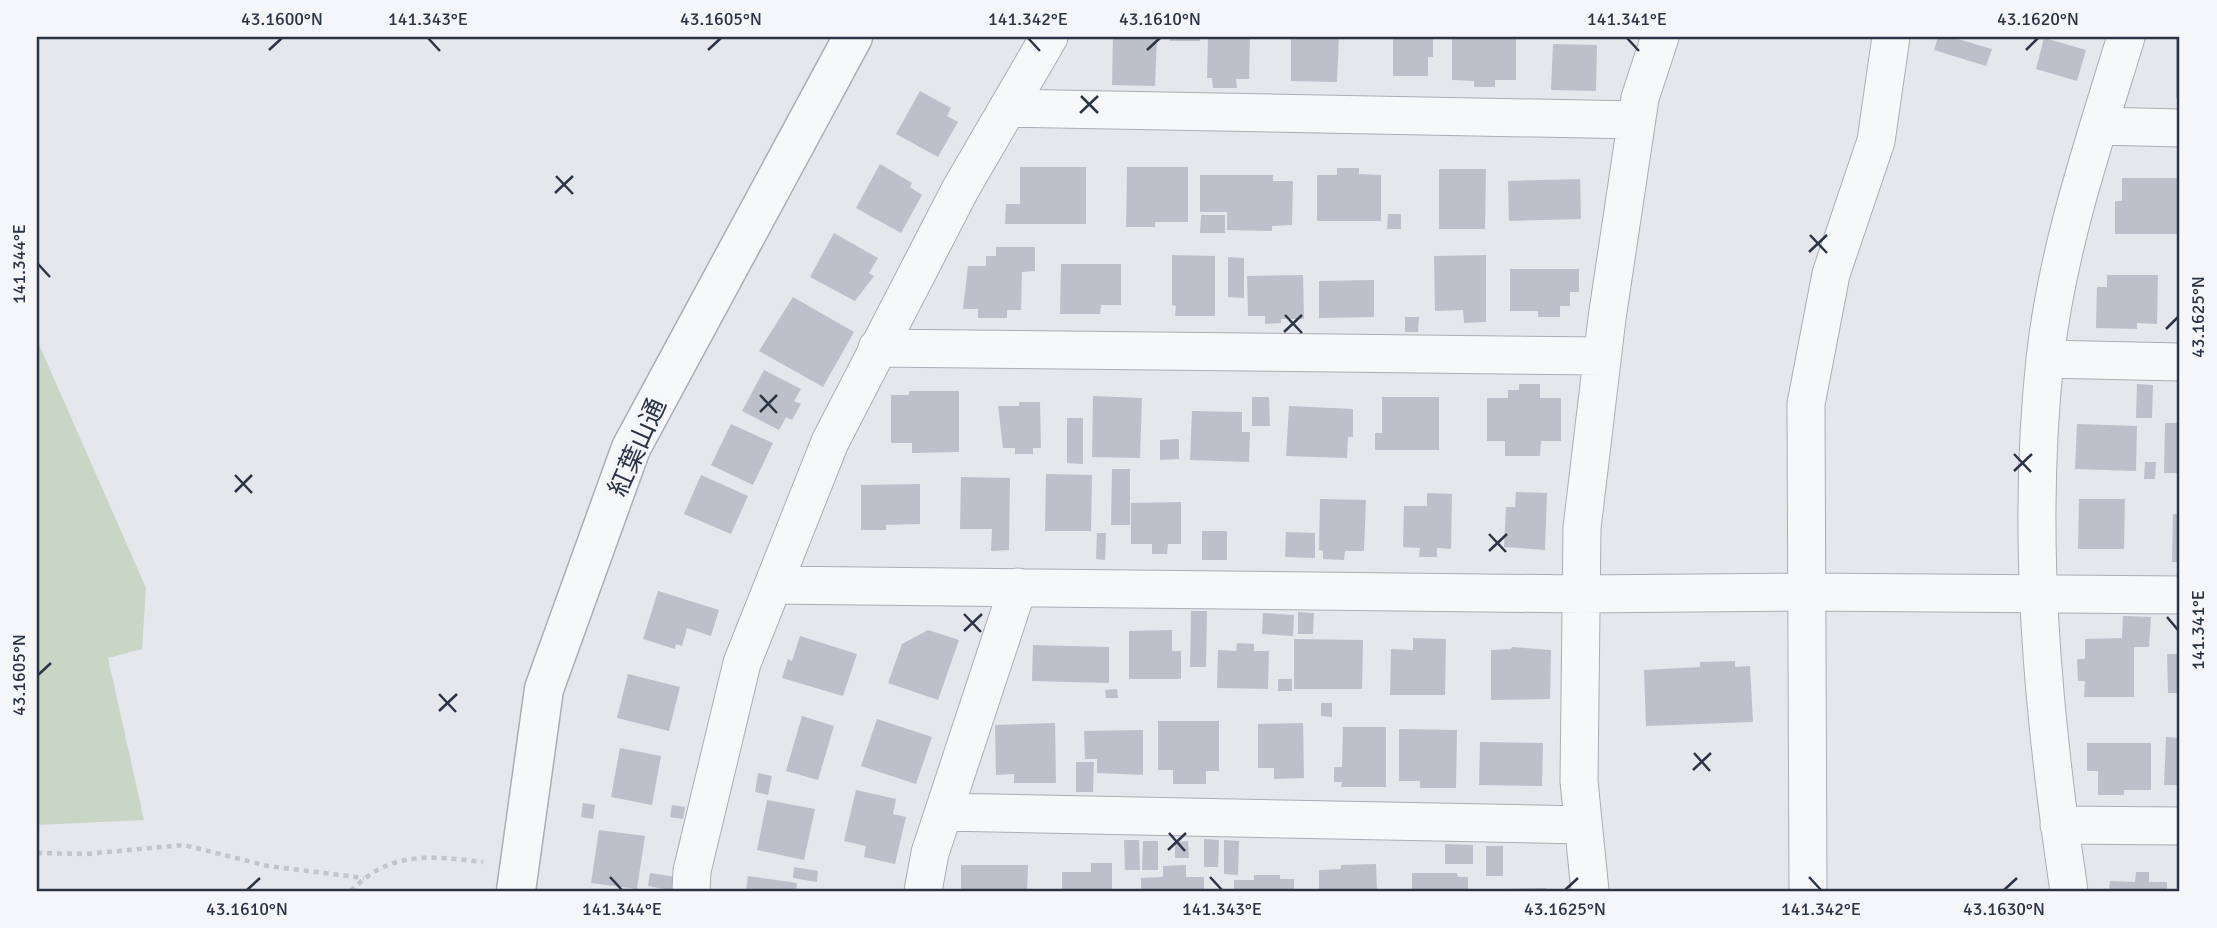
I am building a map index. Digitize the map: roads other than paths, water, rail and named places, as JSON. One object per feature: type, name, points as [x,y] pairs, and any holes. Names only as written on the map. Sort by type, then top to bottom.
[{"type":"street","name":"紅葉山通","points":[[517,878],[544,689],[631,448],[853,37]]},
{"type":"street","points":[[691,891],[692,871],[742,663],[830,442],[877,348],[1049,37]]},
{"type":"street","points":[[1590,891],[1579,781],[1582,528],[1602,356],[1636,120],[1640,98],[1660,37]]},
{"type":"street","points":[[1808,891],[1806,404],[1831,274],[1876,141],[1891,37]]},
{"type":"street","points":[[2068,891],[2041,667],[2037,594],[2039,443],[2045,359],[2081,185],[2126,37]]},
{"type":"street","points":[[1008,108],[1636,120]]},
{"type":"street","points":[[2099,126],[2180,128]]},
{"type":"street","points":[[877,348],[1602,356]]},
{"type":"street","points":[[2045,359],[2180,362]]},
{"type":"street","points":[[773,584],[1581,594],[1805,592],[2180,595]]},
{"type":"street","points":[[923,891],[930,853],[1018,587]]},
{"type":"street","points":[[944,812],[1583,825]]},
{"type":"street","points":[[2059,825],[2180,826]]}]
